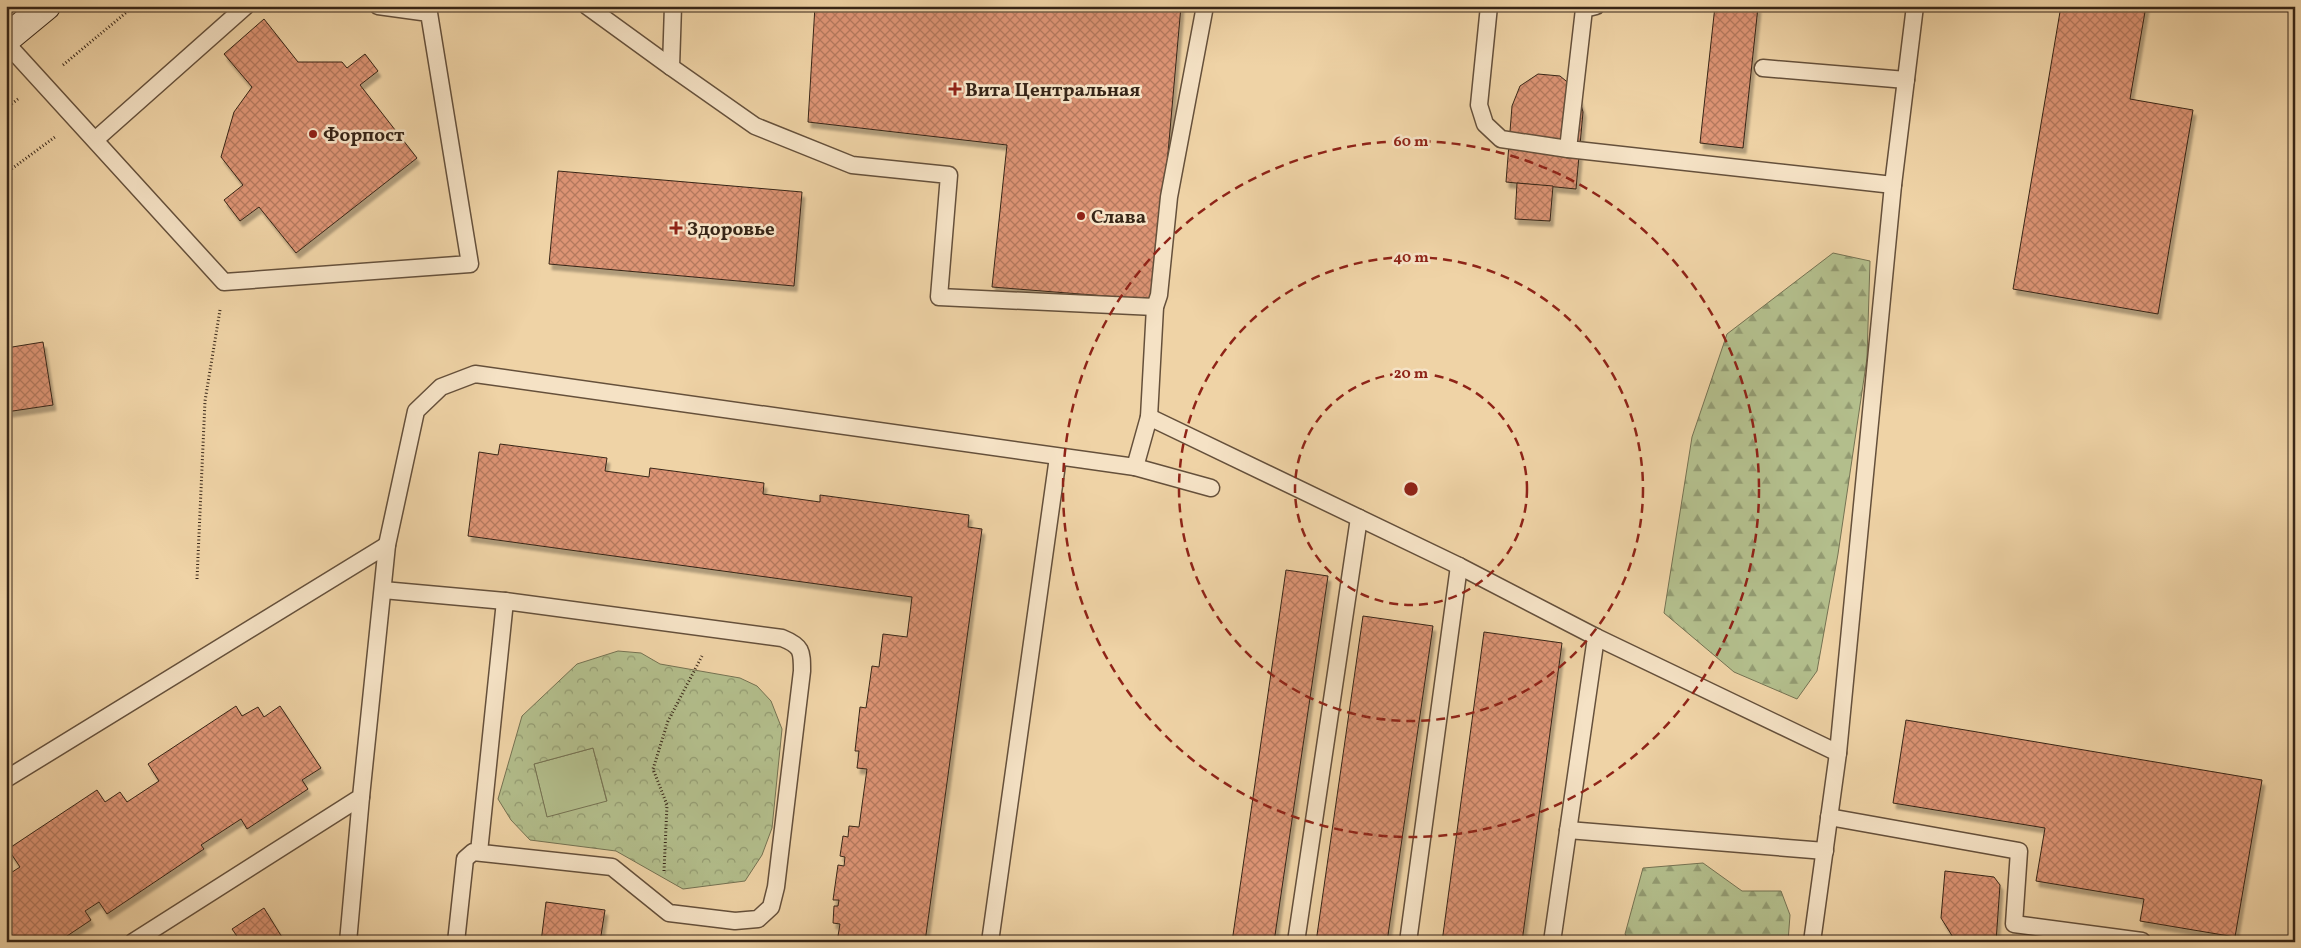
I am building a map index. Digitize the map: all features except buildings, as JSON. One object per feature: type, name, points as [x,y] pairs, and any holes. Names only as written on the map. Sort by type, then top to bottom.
[{"type":"main road","points":[[6,38],[46,6]]},
{"type":"lane","points":[[95,140],[246,6]]},
{"type":"lane","points":[[6,43],[224,282],[470,264],[430,9],[378,6]]},
{"type":"lane","points":[[587,6],[755,126],[852,164],[949,175],[939,297],[1155,307]]},
{"type":"lane","points":[[671,67],[673,6]]},
{"type":"lane","points":[[1135,467],[1149,417],[1155,307],[1159,294],[1169,197],[1205,6]]},
{"type":"lane","points":[[1490,6],[1479,105],[1485,124],[1501,139],[1568,149],[1893,185]]},
{"type":"lane","points":[[1568,149],[1584,9],[1596,6]]},
{"type":"lane","points":[[1812,942],[1838,753],[1893,185],[1915,6]]},
{"type":"lane","points":[[1763,68],[1906,80]]},
{"type":"lane","points":[[348,942],[387,545],[416,411],[441,387],[475,374],[1135,467],[1211,488]]},
{"type":"lane","points":[[1149,417],[1460,566],[1596,637],[1838,753]]},
{"type":"lane","points":[[990,942],[1058,457]]},
{"type":"lane","points":[[1296,942],[1359,518]]},
{"type":"lane","points":[[6,779],[387,545]]},
{"type":"lane","points":[[1408,942],[1460,566]]},
{"type":"lane","points":[[383,590],[505,601],[782,638],[794,643],[802,652],[802,671],[777,877],[771,907],[758,919],[735,920],[669,913],[612,866],[473,852],[465,859],[456,942]]},
{"type":"lane","points":[[480,852],[505,601]]},
{"type":"lane","points":[[1552,942],[1596,637]]},
{"type":"lane","points":[[133,942],[361,797]]},
{"type":"lane","points":[[1829,817],[2020,851],[2014,924],[2142,941]]},
{"type":"lane","points":[[1568,830],[1824,851]]},
{"type":"path","points":[[6,108],[42,82],[134,6]]},
{"type":"path","points":[[6,174],[78,121]]},
{"type":"path","points":[[197,579],[205,400],[224,282]]},
{"type":"path","points":[[651,898],[664,877],[667,805],[653,769],[668,721],[717,629]]},
{"type":"green space","points":[[1833,253],[1870,261],[1867,358],[1838,554],[1817,671],[1797,699],[1734,672],[1664,613],[1692,437],[1727,334]]},
{"type":"green space","points":[[618,651],[641,653],[660,664],[740,678],[757,686],[771,701],[782,729],[772,828],[762,855],[745,881],[683,889],[616,851],[530,840],[511,820],[498,799],[522,716],[577,664]],"holes":[[[593,748],[607,801],[547,817],[534,764]]]},
{"type":"green space","points":[[593,748],[607,802],[547,818],[534,764]]},
{"type":"green space","points":[[1703,863],[1742,891],[1781,891],[1790,915],[1788,942],[1630,942],[1625,934],[1643,868]]},
{"type":"place","name":"Вита Центральная","points":[[955,89]]},
{"type":"place","name":"Форпост","points":[[313,134]]},
{"type":"place","name":"Слава","points":[[1081,216]]},
{"type":"place","name":"Здоровье","points":[[676,228]]}]
